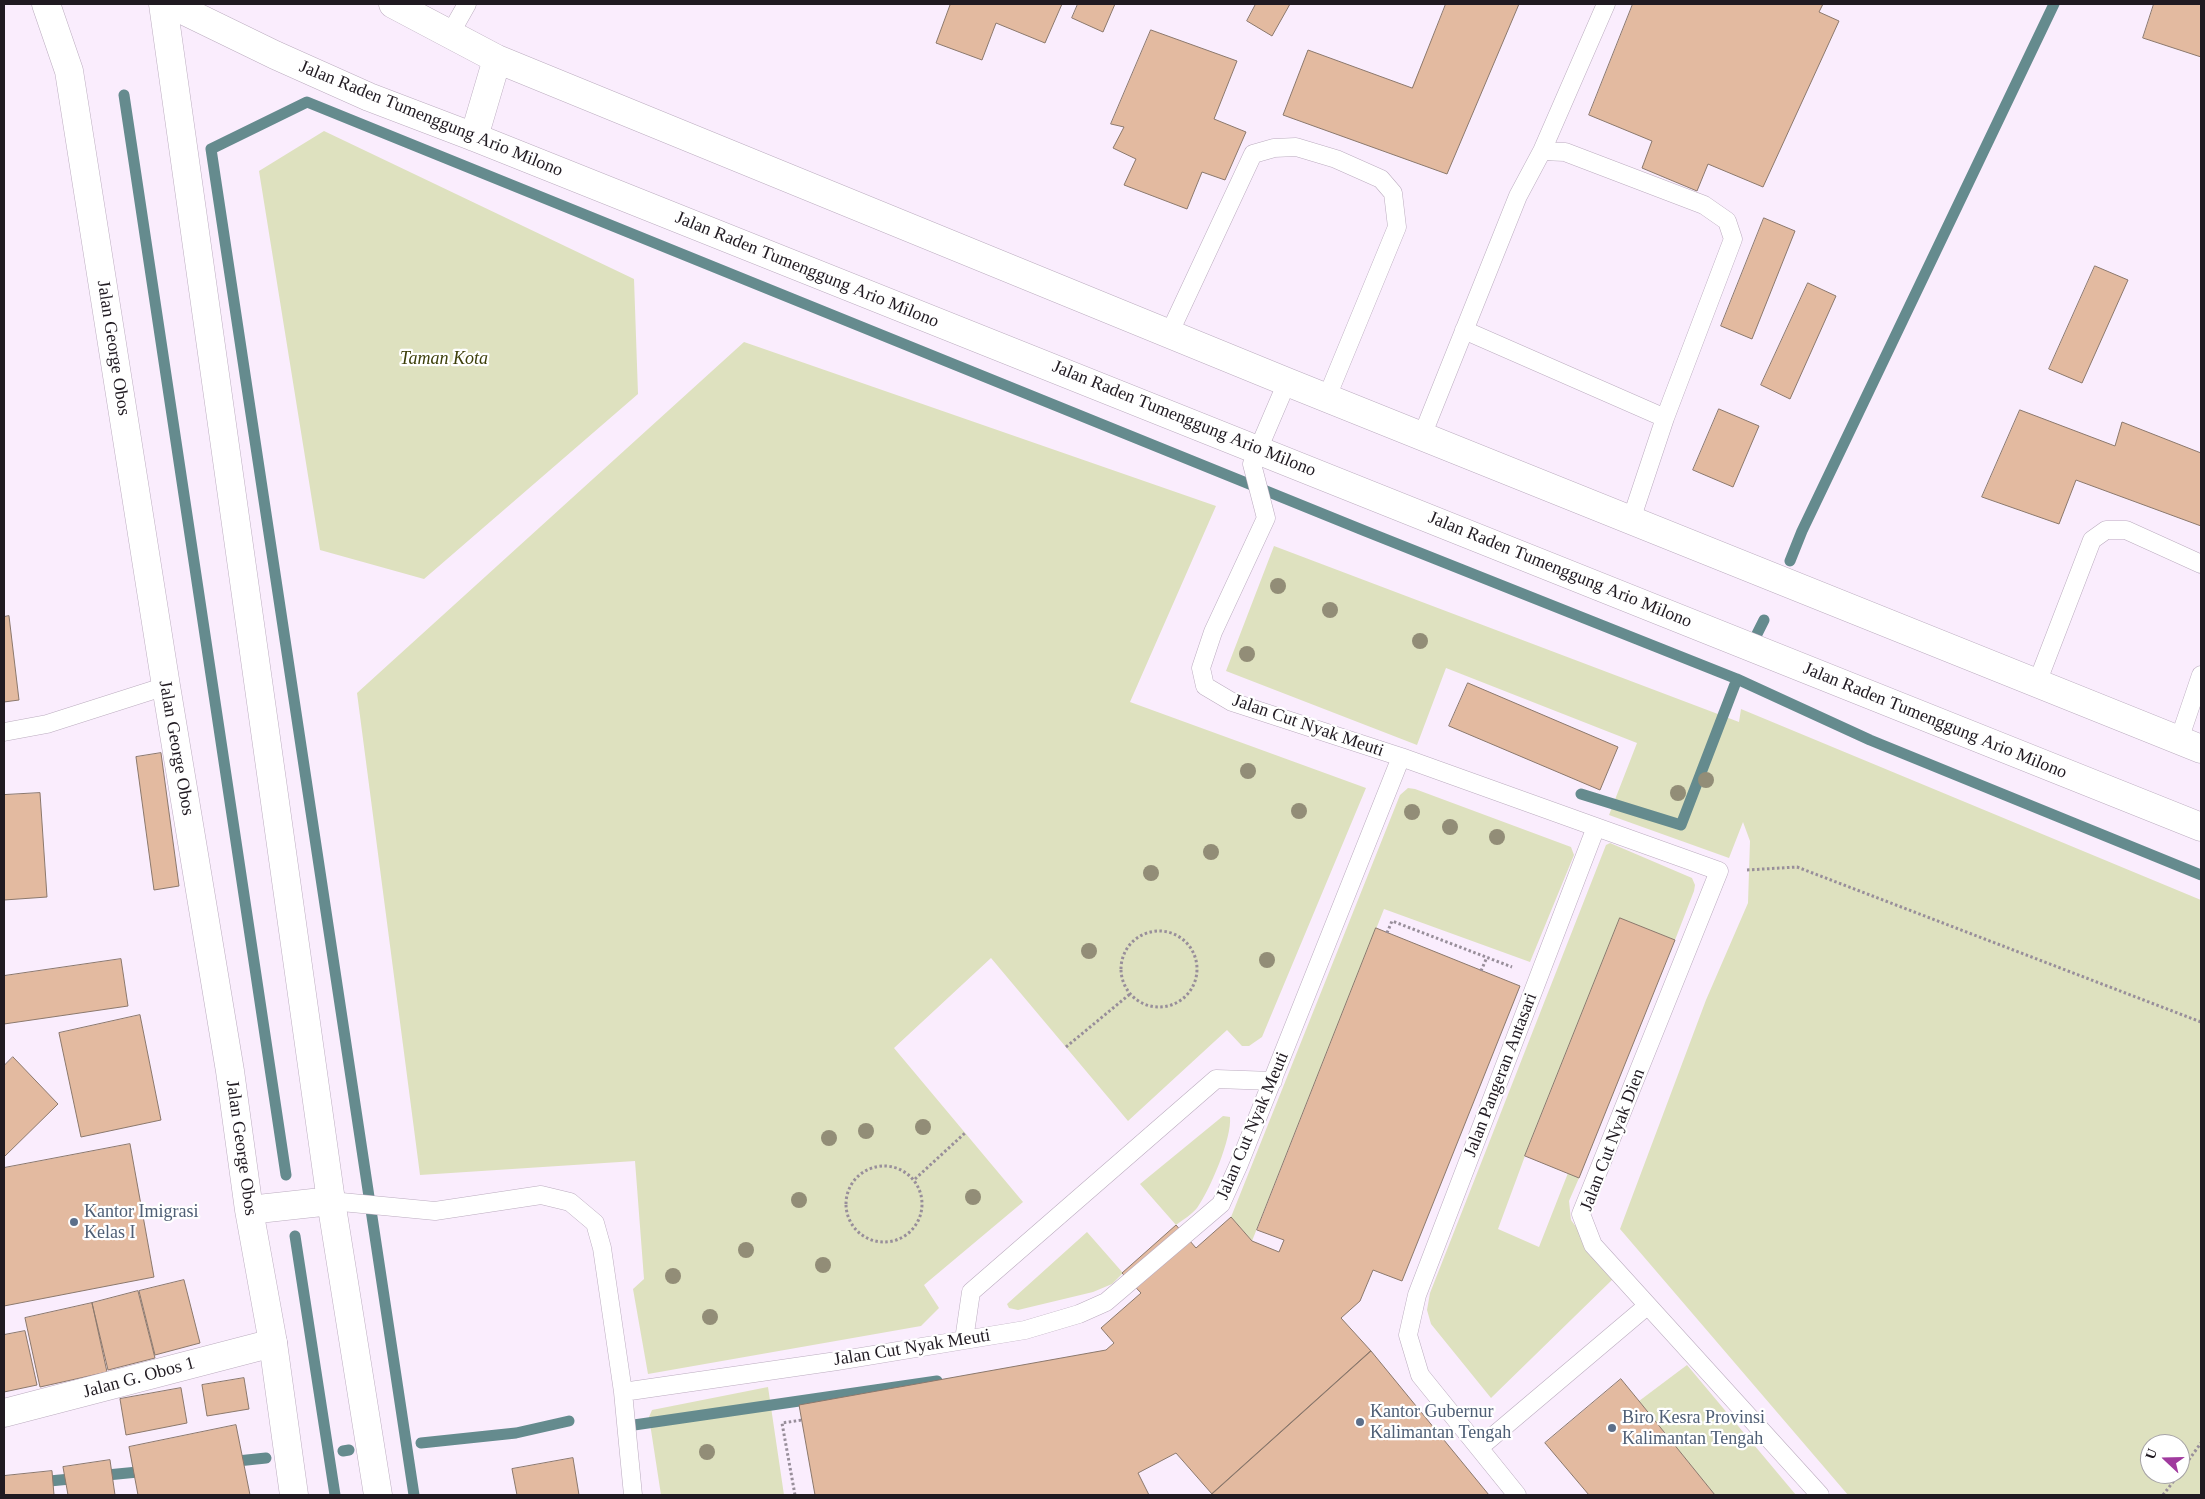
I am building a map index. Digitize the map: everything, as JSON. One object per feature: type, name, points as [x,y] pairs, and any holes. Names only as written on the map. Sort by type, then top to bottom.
[{"type":"main road","name":"Jalan George Obos","points":[[46,4],[69,71],[166,686],[228,1062],[249,1210],[273,1343],[294,1495]]},
{"type":"main road","points":[[163,4],[343,1202],[378,1495]]},
{"type":"main road","name":"Jalan Raden Tumenggung Ario Milono","points":[[170,4],[275,55],[360,93],[474,137],[1255,457],[2201,827]]},
{"type":"main road","points":[[393,4],[498,59],[1287,382],[2190,744]]},
{"type":"main road","points":[[474,137],[498,59]]},
{"type":"main road","points":[[249,1210],[343,1202]]},
{"type":"main road","name":"Jalan G. Obos 1","points":[[4,1413],[273,1343]]},
{"type":"lane","points":[[450,34],[467,4]]},
{"type":"lane","points":[[1422,436],[1518,196],[1542,151],[1606,4]]},
{"type":"lane","points":[[1169,334],[1253,154],[1274,148],[1296,147],[1336,159],[1381,179],[1393,193],[1397,227],[1327,398]]},
{"type":"lane","points":[[1542,151],[1565,152],[1704,205],[1727,220],[1733,239],[1665,418],[1631,520]]},
{"type":"lane","points":[[1464,330],[1665,418]]},
{"type":"lane","points":[[1255,457],[1287,382]]},
{"type":"lane","name":"Jalan Cut Nyak Meuti","points":[[623,1392],[837,1361],[1025,1330],[1070,1316],[1106,1302],[1221,1204],[1273,1081],[1400,757],[1232,702],[1206,686],[1201,668],[1213,632],[1266,518],[1255,457]]},
{"type":"lane","points":[[2037,683],[2092,540],[2106,530],[2126,530],[2201,564]]},
{"type":"lane","points":[[2190,744],[2201,675]]},
{"type":"lane","points":[[4,732],[48,724],[166,686]]},
{"type":"lane","points":[[1400,757],[1719,871]]},
{"type":"lane","name":"Jalan Pangeran Antasari","points":[[1517,1495],[1420,1375],[1408,1335],[1417,1295],[1596,827]]},
{"type":"lane","name":"Jalan Cut Nyak Dien","points":[[1719,871],[1582,1214],[1593,1245],[1820,1495]]},
{"type":"lane","points":[[964,1340],[971,1292],[1216,1079],[1273,1081]]},
{"type":"lane","points":[[343,1202],[435,1211],[542,1195],[570,1202],[595,1223],[602,1248],[623,1392],[633,1495]]},
{"type":"lane","points":[[1479,1448],[1648,1306]]},
{"type":"path","points":[[1719,871],[1797,867],[2201,1022]]},
{"type":"path","points":[[1388,933],[1392,920],[1538,977]]},
{"type":"path","points":[[1151,931],[1172,932],[1190,944],[1198,964],[1194,985],[1181,1002],[1161,1009],[1140,1004],[1130,994],[1126,991],[1120,973],[1123,954],[1134,940],[1151,931]]},
{"type":"path","points":[[1481,971],[1487,957]]},
{"type":"path","points":[[1066,1047],[1130,994]]},
{"type":"path","points":[[915,1179],[965,1133]]},
{"type":"path","points":[[876,1166],[897,1167],[915,1179],[923,1199],[920,1220],[906,1236],[886,1243],[865,1238],[852,1226],[846,1208],[848,1189],[859,1174],[876,1166]]},
{"type":"path","points":[[795,1495],[782,1422],[802,1420]]},
{"type":"path","points":[[2190,1458],[2201,1443]]},
{"type":"path","points":[[2163,1495],[2171,1484]]},
{"type":"green space","name":"Taman Kota","points":[[324,131],[634,279],[638,394],[424,579],[320,550],[259,171]]},
{"type":"green space","points":[[744,342],[1216,506],[1130,702],[1366,788],[1262,1037],[1249,1046],[1242,1046],[1227,1030],[1128,1121],[991,958],[894,1048],[1023,1202],[924,1285],[939,1308],[921,1326],[648,1374],[633,1289],[644,1279],[635,1161],[420,1175],[357,693]]},
{"type":"green space","points":[[1274,546],[1739,722],[1741,709],[2201,900],[2201,1495],[1848,1495],[1620,1229],[1706,1000],[1748,903],[1750,841],[1743,822],[1729,858],[1609,815],[1637,743],[1446,668],[1417,745],[1226,671]]},
{"type":"green space","points":[[1408,788],[1571,847],[1574,855],[1530,962],[1384,909],[1252,1241],[1231,1217],[1400,795]]},
{"type":"green space","points":[[1610,843],[1692,878],[1695,885],[1694,891],[1675,940],[1620,919],[1525,1156],[1498,1229],[1539,1247],[1568,1173],[1579,1178],[1569,1201],[1571,1220],[1614,1278],[1491,1398],[1431,1324],[1427,1310],[1430,1293],[1606,845]]},
{"type":"green space","points":[[1223,1116],[1230,1117],[1230,1126],[1228,1138],[1214,1177],[1197,1208],[1176,1225],[1140,1184]]},
{"type":"green space","points":[[1087,1232],[1123,1273],[1112,1284],[1093,1292],[1018,1310],[1009,1308],[1007,1304]]},
{"type":"green space","points":[[1687,1365],[1796,1495],[1715,1495],[1639,1401]]},
{"type":"green space","points":[[768,1387],[784,1495],[661,1495],[649,1417],[652,1410]]},
{"type":"building","points":[[948,4],[1062,4],[1045,43],[996,23],[982,60],[936,43],[950,5]]},
{"type":"building","points":[[1078,4],[1115,4],[1103,32],[1072,18]]},
{"type":"building","points":[[1256,4],[1290,4],[1272,36],[1247,21]]},
{"type":"building","points":[[1446,4],[1519,4],[1447,174],[1283,115],[1308,50],[1412,88]]},
{"type":"building","points":[[1633,4],[1823,4],[1819,12],[1839,21],[1763,187],[1708,164],[1697,191],[1642,168],[1652,141],[1589,115]]},
{"type":"building","points":[[2154,4],[2201,4],[2201,57],[2143,38]]},
{"type":"building","points":[[1151,30],[1237,61],[1214,119],[1246,132],[1225,180],[1202,172],[1187,209],[1124,185],[1136,159],[1113,148],[1124,127],[1111,124]]},
{"type":"building","points":[[1764,218],[1795,231],[1752,339],[1721,326]]},
{"type":"building","points":[[2095,266],[2128,280],[2082,383],[2049,369]]},
{"type":"building","points":[[1808,283],[1836,296],[1790,399],[1761,385]]},
{"type":"building","points":[[1719,409],[1759,426],[1733,487],[1693,470]]},
{"type":"building","points":[[2020,410],[2115,446],[2122,422],[2201,453],[2201,526],[2076,480],[2059,524],[1982,497]]},
{"type":"building","points":[[9,616],[19,700],[4,702],[4,617]]},
{"type":"building","points":[[1468,683],[1618,747],[1600,790],[1449,726]]},
{"type":"building","points":[[161,753],[179,886],[154,890],[136,757]]},
{"type":"building","points":[[40,793],[47,897],[4,900],[4,795]]},
{"type":"building","points":[[1620,918],[1675,940],[1579,1178],[1525,1156]]},
{"type":"building","points":[[1376,928],[1520,986],[1402,1281],[1373,1270],[1360,1301],[1341,1318],[1371,1351],[1212,1494],[1176,1453],[1138,1473],[1149,1495],[815,1495],[799,1405],[1106,1350],[1114,1343],[1101,1328],[1141,1293],[1122,1273],[1176,1225],[1196,1248],[1231,1217],[1252,1241],[1279,1252],[1284,1240],[1257,1230]]},
{"type":"building","points":[[121,959],[128,1006],[4,1024],[4,976]]},
{"type":"building","points":[[140,1015],[161,1120],[81,1137],[59,1033]]},
{"type":"building","points":[[13,1057],[58,1104],[4,1157],[4,1066]]},
{"type":"building","name":"Kantor Imigrasi Kelas I","points":[[130,1144],[154,1277],[4,1306],[4,1168]]},
{"type":"building","points":[[184,1280],[200,1343],[155,1355],[139,1291]]},
{"type":"building","points":[[138,1291],[155,1358],[108,1370],[92,1303]]},
{"type":"building","points":[[92,1303],[107,1372],[40,1387],[25,1318]]},
{"type":"building","points":[[25,1331],[37,1385],[4,1392],[4,1335]]},
{"type":"building","name":"Kantor Gubernur Kalimantan Tengah","points":[[1371,1351],[1489,1495],[1212,1494]]},
{"type":"building","points":[[244,1378],[249,1409],[207,1416],[202,1385]]},
{"type":"building","name":"Biro Kesra Provinsi Kalimantan Tengah","points":[[1621,1379],[1715,1495],[1589,1495],[1545,1443]]},
{"type":"building","points":[[181,1388],[187,1423],[126,1435],[120,1399]]},
{"type":"building","points":[[236,1425],[250,1495],[138,1495],[129,1447]]},
{"type":"building","points":[[573,1458],[579,1495],[517,1495],[512,1469]]},
{"type":"building","points":[[110,1460],[115,1495],[68,1495],[63,1467]]},
{"type":"building","points":[[52,1471],[54,1495],[4,1495],[4,1476]]},
{"type":"waterway","points":[[1790,561],[1802,531],[2054,4]]},
{"type":"waterway","points":[[124,95],[286,1175]]},
{"type":"waterway","points":[[414,1495],[211,149],[307,102],[1365,531],[1737,679],[1870,740],[2201,875]]},
{"type":"waterway","points":[[1751,646],[1764,620]]},
{"type":"waterway","points":[[1581,794],[1681,825],[1737,679]]},
{"type":"waterway","points":[[295,1236],[335,1495]]},
{"type":"waterway","points":[[634,1425],[937,1381]]},
{"type":"waterway","points":[[421,1443],[516,1433],[569,1421]]},
{"type":"waterway","points":[[343,1451],[349,1450]]},
{"type":"waterway","points":[[228,1462],[266,1458]]},
{"type":"waterway","points":[[97,1476],[148,1471]]},
{"type":"waterway","points":[[39,1482],[81,1478]]},
{"type":"place","name":"Kantor Imigrasi Kelas I","points":[[74,1222]]},
{"type":"place","name":"Kantor Gubernur Kalimantan Tengah","points":[[1360,1422]]},
{"type":"place","name":"Biro Kesra Provinsi Kalimantan Tengah","points":[[1612,1428]]}]
